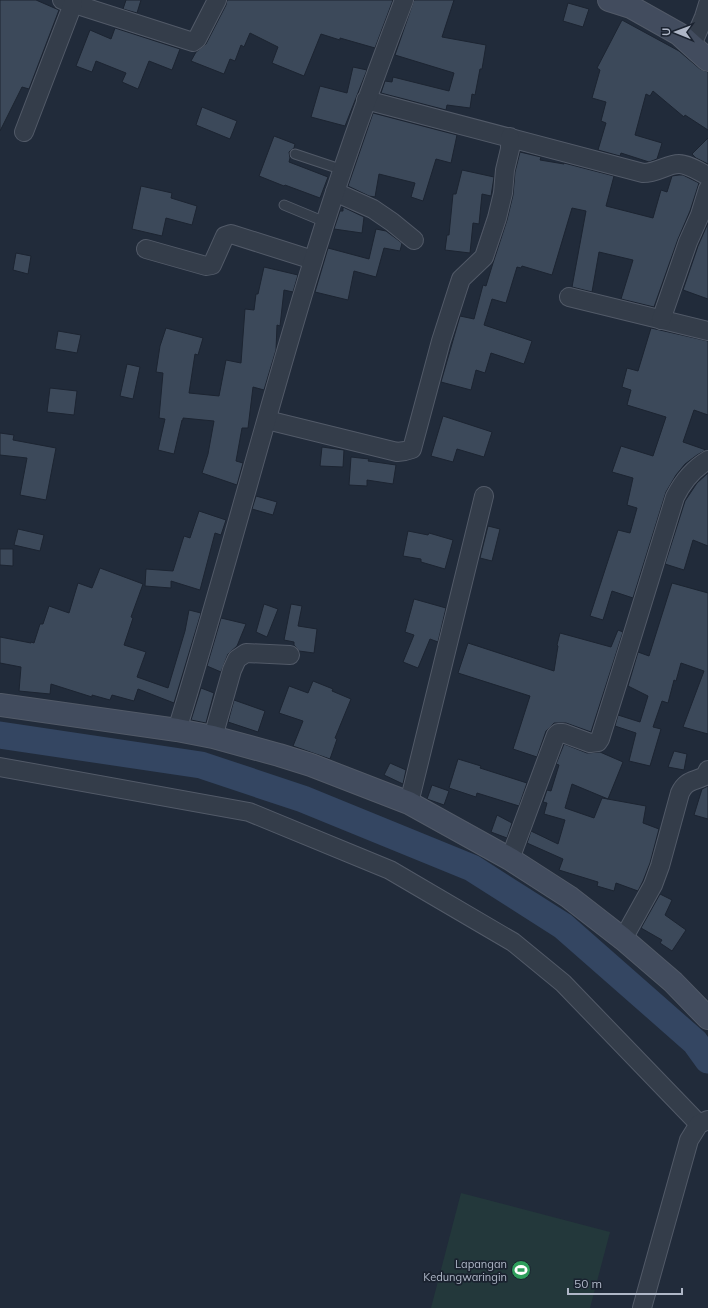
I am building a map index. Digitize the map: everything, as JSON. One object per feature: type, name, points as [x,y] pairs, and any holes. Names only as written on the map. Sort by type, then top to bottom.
[{"type":"street","points":[[24,132],[68,2],[146,26],[188,42],[193,42],[197,39],[217,0]]},
{"type":"street","points":[[177,730],[204,643],[313,260],[366,100],[404,0]]},
{"type":"street","points":[[609,0],[631,6],[679,34],[708,60]]},
{"type":"street","points":[[692,45],[708,4]]},
{"type":"street","points":[[366,100],[643,172],[651,173],[678,164],[684,165],[708,176]]},
{"type":"street","points":[[267,420],[397,452],[412,449],[441,341],[458,288],[462,279],[484,257],[497,218],[503,193],[506,164],[510,149],[510,137]]},
{"type":"street","points":[[661,320],[688,242],[700,215],[708,189]]},
{"type":"street","points":[[335,192],[373,209],[414,240]]},
{"type":"street","points":[[146,249],[206,266],[212,265],[225,236],[231,234],[313,260]]},
{"type":"street","points":[[569,297],[708,331]]},
{"type":"street","points":[[510,859],[556,735],[558,733],[563,733],[590,743],[598,742],[600,739],[632,640],[675,497],[682,483],[691,473],[708,460]]},
{"type":"street","points":[[409,803],[484,496]]},
{"type":"street","points":[[213,738],[232,670],[237,659],[246,652],[290,655]]},
{"type":"street","points":[[0,705],[177,730],[213,738],[311,765],[409,803],[510,859],[569,897],[623,939],[672,982],[708,1018]]},
{"type":"street","points":[[0,767],[249,812],[390,870],[513,942],[558,978],[703,1122],[689,1140],[642,1308]]},
{"type":"street","points":[[623,939],[653,885],[660,866],[680,793],[684,786],[689,782],[704,776],[708,770]]},
{"type":"lane","points":[[295,154],[343,170]]},
{"type":"lane","points":[[284,205],[325,222]]},
{"type":"green space","name":"Lapangan Kedungwaringin","points":[[461,1193],[610,1232],[590,1308],[431,1308]]},
{"type":"building","points":[[0,0],[36,0],[59,10],[29,89],[22,87],[0,131]]},
{"type":"building","points":[[126,0],[141,0],[137,13],[123,9]]},
{"type":"building","points":[[227,0],[393,0],[375,48],[321,34],[304,76],[272,63],[278,47],[250,33],[244,47],[241,45],[235,61],[230,59],[224,74],[191,61],[196,52],[206,44],[226,5]]},
{"type":"building","points":[[414,0],[454,0],[442,37],[486,45],[482,69],[480,69],[475,95],[472,94],[470,108],[447,105],[446,110],[381,93],[385,81],[392,82],[393,77],[449,91],[454,73],[395,55]]},
{"type":"building","points":[[568,3],[589,9],[583,27],[563,21]]},
{"type":"building","points":[[622,20],[679,51],[700,69],[708,72],[708,130],[685,115],[684,117],[653,91],[650,96],[646,94],[635,135],[662,143],[657,159],[649,162],[621,153],[620,156],[598,150],[606,123],[601,121],[606,102],[592,98],[600,70],[597,68]]},
{"type":"building","points":[[115,28],[180,49],[172,70],[149,61],[138,89],[122,82],[126,73],[96,61],[92,72],[76,66],[90,30],[111,39]]},
{"type":"building","points":[[353,67],[367,70],[345,126],[311,117],[320,86],[347,93]]},
{"type":"building","points":[[202,107],[237,121],[230,139],[196,125]]},
{"type":"building","points":[[373,113],[457,135],[451,163],[436,159],[423,201],[411,197],[415,183],[379,174],[375,197],[369,196],[348,186]]},
{"type":"building","points":[[274,136],[295,144],[294,148],[289,152],[289,162],[328,177],[320,198],[259,176]]},
{"type":"building","points":[[708,138],[708,164],[696,158],[692,154]]},
{"type":"building","points":[[520,152],[541,157],[540,160],[564,163],[614,176],[606,206],[653,218],[661,190],[667,192],[672,176],[683,175],[699,183],[654,307],[621,299],[633,260],[599,252],[592,292],[572,287],[586,211],[572,208],[552,275],[522,266],[521,268],[517,267],[506,303],[492,299],[484,325],[532,341],[524,364],[491,353],[485,373],[476,370],[471,390],[441,382],[460,316],[474,319],[483,285],[486,286],[507,220]]},
{"type":"building","points":[[462,170],[494,177],[491,196],[482,194],[479,224],[473,223],[470,253],[445,250],[447,235],[449,235],[453,194],[456,194]]},
{"type":"building","points":[[141,186],[172,193],[171,198],[197,206],[192,225],[166,218],[162,236],[132,229]]},
{"type":"building","points":[[343,207],[364,217],[362,233],[334,229],[340,211],[343,211]]},
{"type":"building","points":[[708,223],[708,299],[683,290],[698,246]]},
{"type":"building","points":[[376,229],[386,231],[402,243],[400,251],[384,248],[376,277],[354,271],[348,300],[315,292],[328,248],[369,259]]},
{"type":"building","points":[[16,253],[31,256],[28,274],[13,270]]},
{"type":"building","points":[[264,267],[298,275],[293,292],[284,290],[280,326],[277,325],[276,350],[264,390],[253,387],[248,428],[242,428],[236,461],[243,463],[237,485],[202,473],[208,454],[214,421],[183,418],[174,454],[158,450],[165,419],[159,418],[163,373],[156,372],[160,346],[166,328],[203,338],[198,355],[195,354],[189,393],[219,396],[226,360],[241,363],[245,309],[254,310],[256,294],[258,294]]},
{"type":"building","points":[[651,328],[708,341],[708,415],[694,410],[683,442],[706,450],[685,464],[676,475],[666,492],[633,598],[612,591],[603,620],[590,616],[618,530],[630,533],[637,508],[627,505],[633,478],[612,472],[621,446],[653,456],[666,417],[627,405],[631,390],[622,387],[627,368],[638,371]]},
{"type":"building","points":[[58,331],[81,335],[77,353],[55,349]]},
{"type":"building","points":[[127,364],[140,367],[133,399],[120,396]]},
{"type":"building","points":[[50,388],[77,391],[74,415],[47,412]]},
{"type":"building","points":[[443,416],[492,432],[484,457],[457,449],[453,462],[431,456]]},
{"type":"building","points":[[0,433],[14,435],[13,440],[56,448],[46,500],[20,495],[27,458],[0,455]]},
{"type":"building","points":[[322,447],[344,450],[343,467],[320,466]]},
{"type":"building","points":[[351,457],[396,465],[393,484],[367,480],[367,486],[349,485]]},
{"type":"building","points":[[708,473],[708,546],[693,540],[684,570],[665,564],[685,501],[697,483]]},
{"type":"building","points":[[256,496],[277,502],[273,515],[252,509]]},
{"type":"building","points":[[199,511],[226,520],[221,535],[215,533],[200,590],[171,581],[171,588],[145,586],[146,569],[173,571],[184,536],[190,538]]},
{"type":"building","points":[[488,526],[500,529],[492,561],[480,558]]},
{"type":"building","points":[[18,529],[44,535],[40,551],[14,545]]},
{"type":"building","points":[[408,531],[428,535],[429,533],[453,540],[445,569],[421,562],[421,559],[403,556]]},
{"type":"building","points":[[0,549],[13,549],[13,566],[0,565]]},
{"type":"building","points":[[100,568],[143,584],[131,617],[133,618],[124,645],[146,652],[137,677],[168,688],[185,631],[189,610],[201,613],[174,703],[138,689],[134,701],[112,695],[110,700],[92,695],[92,697],[51,684],[50,694],[19,691],[21,667],[0,663],[0,637],[34,643],[40,624],[43,624],[49,606],[69,613],[78,583],[92,588]]},
{"type":"building","points":[[672,583],[708,593],[708,734],[683,727],[704,671],[681,663],[676,681],[674,680],[668,703],[662,701],[653,727],[661,729],[650,766],[629,761],[636,733],[615,726],[618,715],[640,722],[648,696],[628,686],[638,652],[649,656]]},
{"type":"building","points":[[414,599],[446,608],[438,642],[430,639],[418,668],[403,662],[414,635],[405,632]]},
{"type":"building","points":[[264,604],[278,609],[267,637],[256,632]]},
{"type":"building","points":[[291,604],[302,606],[298,626],[317,629],[314,653],[299,651],[294,645],[294,642],[284,640]]},
{"type":"building","points":[[221,618],[246,624],[237,646],[228,654],[221,672],[207,666]]},
{"type":"building","points":[[618,630],[623,632],[591,732],[566,723],[554,723],[546,731],[537,757],[513,749],[530,696],[458,673],[468,643],[554,671],[560,633],[611,647]]},
{"type":"building","points":[[313,681],[333,689],[332,691],[351,699],[335,738],[337,739],[330,759],[293,746],[303,721],[279,713],[289,686],[308,693]]},
{"type":"building","points":[[201,688],[214,693],[206,723],[191,720]]},
{"type":"building","points":[[234,700],[265,711],[258,732],[228,722]]},
{"type":"building","points":[[564,744],[587,753],[600,752],[623,762],[608,799],[572,784],[565,808],[594,818],[602,798],[646,806],[643,823],[659,829],[650,863],[638,891],[616,883],[614,891],[597,886],[598,882],[559,870],[563,859],[527,843],[531,831],[558,844],[565,820],[544,814],[547,803],[543,802],[547,790],[551,791],[559,765],[556,764]]},
{"type":"building","points":[[674,751],[687,754],[684,770],[668,767]]},
{"type":"building","points":[[458,759],[481,766],[480,768],[527,783],[519,806],[477,793],[476,797],[449,788]]},
{"type":"building","points":[[390,763],[406,770],[403,784],[384,775]]},
{"type":"building","points":[[432,785],[449,791],[444,805],[427,799]]},
{"type":"building","points":[[708,786],[708,819],[694,815],[702,789]]},
{"type":"building","points":[[497,815],[512,823],[507,838],[491,832]]},
{"type":"building","points":[[660,894],[672,900],[665,915],[686,930],[672,951],[660,943],[662,940],[641,928]]},
{"type":"waterway","points":[[0,735],[201,765],[303,799],[472,868],[563,926],[695,1042],[708,1060]]},
{"type":"place","name":"Lapangan Kedungwaringin","points":[[521,1270]]}]
